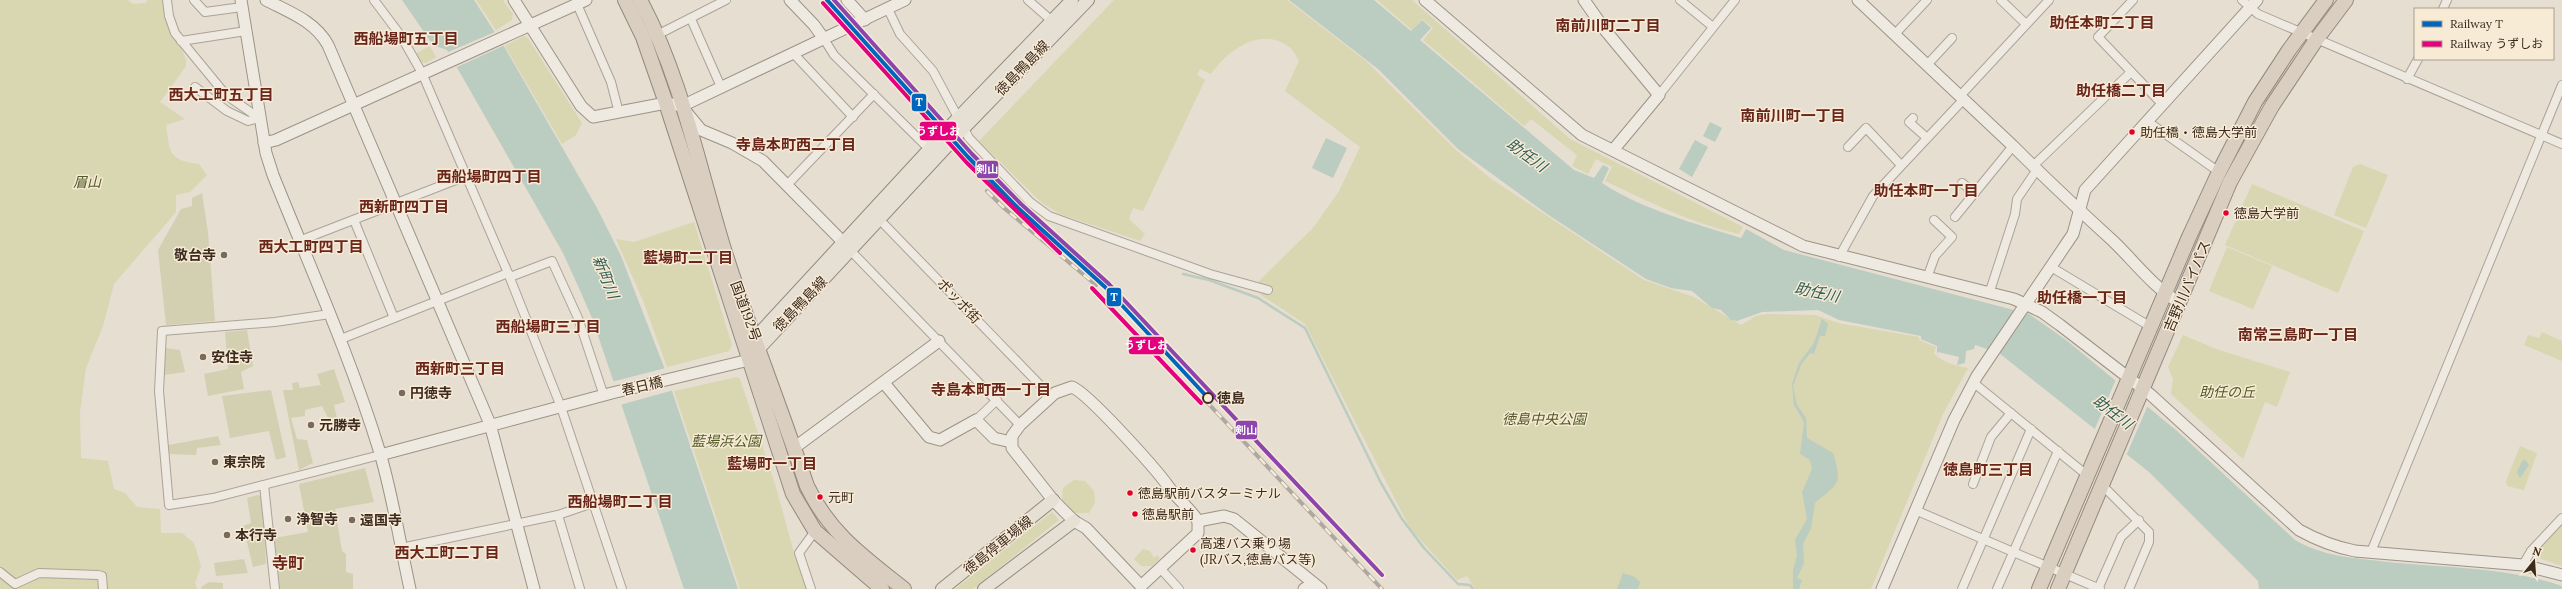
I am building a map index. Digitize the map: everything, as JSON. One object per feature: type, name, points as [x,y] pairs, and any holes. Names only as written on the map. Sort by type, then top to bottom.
[{"type":"highway","name":"国道192号","points":[[625,0],[643,37],[666,103],[793,494],[815,531],[882,589]]},
{"type":"highway","name":"国道192号","points":[[640,0],[657,35],[682,106],[723,247],[807,486],[817,507],[831,527],[846,543],[904,589]]},
{"type":"highway","name":"吉野川バイパス","points":[[2039,589],[2128,383],[2164,294],[2219,172],[2255,102],[2301,33],[2326,0]]},
{"type":"highway","name":"吉野川バイパス","points":[[2058,589],[2230,182],[2260,125],[2316,40],[2346,0]]},
{"type":"main road","name":"徳島鴨島線","points":[[757,343],[851,251],[961,123],[1072,0]]},
{"type":"main road","name":"徳島鴨島線","points":[[749,360],[757,343],[843,242],[929,149],[961,123],[1088,0]]},
{"type":"main road","name":"徳島停車場線","points":[[942,589],[1053,500]]},
{"type":"main road","name":"徳島停車場線","points":[[984,589],[1074,521]]},
{"type":"street","points":[[167,0],[169,16],[175,33],[226,95],[259,118]]},
{"type":"street","points":[[194,0],[205,12],[241,3],[259,118],[273,175],[299,241],[341,339],[380,454],[410,589]]},
{"type":"street","points":[[266,0],[306,21],[321,33],[354,105],[490,424],[518,523],[534,589]]},
{"type":"street","points":[[374,0],[401,36],[422,73],[509,275],[561,407],[622,589]]},
{"type":"street","points":[[514,0],[585,112],[593,117],[619,114],[666,103],[682,106],[905,0]]},
{"type":"street","points":[[657,35],[726,0]]},
{"type":"street","points":[[790,0],[814,25],[834,55],[929,149]]},
{"type":"street","points":[[847,0],[865,20]]},
{"type":"street","points":[[1028,0],[1052,21]]},
{"type":"street","points":[[1584,0],[1605,30],[1659,95]]},
{"type":"street","points":[[1680,0],[1713,27]]},
{"type":"street","points":[[1614,149],[1735,0]]},
{"type":"street","points":[[1858,0],[2013,146],[2079,211],[2114,242],[2164,294],[2180,303]]},
{"type":"street","points":[[1895,34],[1927,0]]},
{"type":"street","points":[[2001,0],[2026,24]]},
{"type":"street","points":[[1839,257],[1873,196],[1901,164],[1927,138],[2026,24],[2049,0]]},
{"type":"street","points":[[2133,0],[2098,37],[2130,73],[2162,104]]},
{"type":"street","points":[[264,143],[354,105],[581,2],[611,82],[619,114]]},
{"type":"street","points":[[1431,2],[1571,127],[1803,246],[1839,257],[1989,294],[2024,307],[2060,325],[2299,530],[2339,548],[2523,565],[2562,575]]},
{"type":"street","points":[[1882,589],[1954,420],[1990,356],[2073,234],[2085,190],[2249,3],[2316,40],[2562,144]]},
{"type":"street","points":[[888,9],[900,34],[933,71],[969,138],[1030,202],[1049,216],[1210,274],[1268,290]]},
{"type":"street","points":[[691,19],[721,87]]},
{"type":"street","points":[[182,41],[246,31]]},
{"type":"street","points":[[1927,65],[1952,38]]},
{"type":"street","points":[[793,53],[853,117]]},
{"type":"street","points":[[2407,79],[2417,60]]},
{"type":"street","points":[[1989,294],[2015,214],[2017,199],[2035,169],[2130,73]]},
{"type":"street","points":[[2371,552],[2562,85]]},
{"type":"street","points":[[195,87],[227,111],[248,121],[259,118]]},
{"type":"street","points":[[787,185],[874,94]]},
{"type":"street","points":[[682,106],[701,130],[732,143],[763,161],[1020,425]]},
{"type":"street","points":[[1913,118],[1910,122],[1927,138]]},
{"type":"street","points":[[2147,121],[2219,172]]},
{"type":"street","points":[[1848,147],[1866,128],[1901,164]]},
{"type":"street","points":[[1955,217],[2013,146]]},
{"type":"street","points":[[299,241],[466,176]]},
{"type":"street","points":[[1962,183],[1975,193]]},
{"type":"street","name":"ポッポ街","points":[[879,219],[1039,384]]},
{"type":"street","points":[[354,220],[394,318]]},
{"type":"street","points":[[1927,278],[1935,256],[1952,237],[1934,220]]},
{"type":"street","points":[[341,339],[509,275],[552,261],[578,318],[608,394]]},
{"type":"street","points":[[2052,267],[2151,327]]},
{"type":"street","points":[[330,314],[275,322],[162,331],[159,391],[169,505],[213,498],[380,454]]},
{"type":"street","points":[[794,448],[939,341]]},
{"type":"street","name":"春日橋","points":[[380,454],[490,424],[749,360]]},
{"type":"street","points":[[884,383],[929,437],[940,440],[976,420],[996,400]]},
{"type":"street","points":[[1974,383],[2088,476]]},
{"type":"street","points":[[1068,387],[1076,388],[1164,479],[1198,521],[1198,533],[1140,588],[1086,528],[1074,521],[1053,500],[1014,452],[1011,442],[1012,436],[1020,425],[1055,393],[1068,387]]},
{"type":"street","points":[[1973,484],[1991,437],[2011,413]]},
{"type":"street","points":[[976,420],[994,438],[1011,442]]},
{"type":"street","points":[[1962,589],[2031,429]]},
{"type":"street","points":[[1997,589],[2012,551],[2058,451]]},
{"type":"street","points":[[264,485],[276,589]]},
{"type":"street","points":[[2102,485],[2139,520],[2149,532],[2148,542],[2128,589]]},
{"type":"street","points":[[401,548],[558,515],[593,503]]},
{"type":"street","points":[[1915,510],[2099,589],[2121,537],[2139,520]]},
{"type":"street","points":[[558,515],[580,589]]},
{"type":"street","points":[[1198,521],[1224,516],[1234,519],[1313,587]]},
{"type":"street","points":[[2523,565],[2531,551],[2562,518]]},
{"type":"street","points":[[811,589],[799,553],[815,531]]},
{"type":"street","points":[[1160,568],[1178,589]]},
{"type":"street","points":[[0,572],[15,584],[39,573],[98,575],[102,576],[103,589]]},
{"type":"green space","name":"眉山","points":[[0,0],[128,0],[133,4],[146,3],[147,0],[162,0],[186,60],[186,66],[160,102],[185,119],[166,125],[168,142],[172,154],[181,160],[199,164],[207,175],[190,192],[176,195],[176,212],[114,284],[103,326],[86,368],[80,412],[81,458],[108,461],[114,489],[125,493],[137,507],[160,509],[161,533],[182,533],[194,543],[201,566],[195,583],[197,589],[0,589]]},
{"type":"green space","points":[[476,0],[503,0],[513,14],[512,20],[496,30]]},
{"type":"green space","name":"徳島中央公園","points":[[1114,0],[1287,0],[1366,61],[1457,151],[1490,178],[1644,280],[1694,297],[1741,325],[1756,316],[1767,314],[1815,315],[1838,323],[1919,337],[1919,340],[1936,347],[1934,354],[1941,359],[1954,365],[1968,368],[1943,414],[1871,589],[1475,589],[1467,576],[1457,580],[1410,528],[1305,324],[1261,295],[1259,281],[1313,228],[1339,191],[1360,147],[1285,91],[1299,61],[1290,47],[1277,41],[1266,39],[1256,40],[1235,50],[1218,65],[1211,74],[1200,69],[1197,75],[1205,80],[1143,211],[1133,208],[1129,219],[1145,234],[1140,241],[1060,214],[1042,203],[979,141]]},
{"type":"green space","points":[[1377,0],[1412,0],[1570,139],[1743,227],[1739,234],[1687,218],[1605,181],[1612,167],[1596,159],[1588,174],[1572,166],[1577,155],[1531,119],[1524,126],[1423,40],[1433,28],[1422,19],[1412,30]]},
{"type":"green space","points":[[524,36],[527,37],[582,123],[576,135],[562,144],[505,46]]},
{"type":"green space","points":[[430,46],[436,57],[426,63],[421,62],[415,54]]},
{"type":"green space","points":[[2360,164],[2388,175],[2366,228],[2334,215],[2353,167]]},
{"type":"green space","points":[[2252,184],[2364,231],[2338,293],[2225,245]]},
{"type":"green space","points":[[694,222],[732,345],[729,351],[667,367],[644,303],[616,239],[634,242]]},
{"type":"green space","points":[[2227,247],[2272,266],[2253,309],[2209,291]]},
{"type":"green space","points":[[2542,332],[2562,341],[2562,361],[2524,345],[2528,335],[2539,338]]},
{"type":"green space","name":"助任の丘","points":[[2183,335],[2216,349],[2290,372],[2277,407],[2265,402],[2243,459],[2171,394],[2173,379],[2168,367]]},
{"type":"green space","name":"藍場浜公園","points":[[737,377],[740,379],[775,484],[793,549],[808,589],[740,589],[674,391]]},
{"type":"green space","points":[[2520,446],[2537,453],[2524,490],[2507,486],[2506,481]]},
{"type":"green space","points":[[1074,480],[1085,481],[1094,491],[1095,503],[1089,513],[1075,513],[1062,500],[1063,488]]},
{"type":"green space","points":[[1052,512],[1059,520],[973,589],[955,589]]},
{"type":"green space","points":[[2562,522],[2562,566],[2536,557],[2537,552]]},
{"type":"green space","points":[[1143,549],[1150,551],[1154,558],[1157,555],[1160,558],[1152,566],[1141,566],[1134,559]]},
{"type":"shaded area","points":[[202,193],[208,232],[215,321],[166,325],[158,250],[181,209],[192,206],[192,198]]},
{"type":"shaded area","points":[[247,330],[253,366],[241,372],[244,389],[208,396],[204,374],[228,369],[225,332]]},
{"type":"shaded area","points":[[165,348],[180,350],[185,372],[164,375]]},
{"type":"shaded area","points":[[334,369],[345,402],[334,405],[337,418],[328,418],[322,406],[305,410],[305,416],[291,418],[297,439],[307,440],[313,463],[299,470],[283,390],[293,390],[292,383],[298,382],[300,388],[321,385],[317,374]]},
{"type":"shaded area","points":[[271,390],[286,457],[276,460],[269,431],[230,438],[222,396]]},
{"type":"shaded area","points":[[218,436],[221,445],[197,448],[196,455],[169,454],[168,445]]},
{"type":"shaded area","points":[[365,468],[374,502],[335,509],[342,551],[346,554],[346,572],[353,574],[353,589],[279,589],[274,538],[308,532],[299,484]]},
{"type":"shaded area","points":[[258,495],[262,497],[266,564],[253,567],[243,526],[251,523],[247,498]]},
{"type":"shaded area","points":[[244,559],[248,573],[216,576],[214,563]]},
{"type":"shaded area","points":[[209,582],[223,583],[223,589],[202,589],[201,587]]},
{"type":"water","name":"新町川","points":[[402,0],[474,0],[505,48],[597,208],[621,256],[664,367],[738,589],[684,589],[592,318],[563,253],[447,50],[433,45]]},
{"type":"water","name":"助任川","points":[[1289,0],[1374,0],[1411,31],[1422,20],[1431,28],[1420,40],[1574,170],[1594,178],[1603,165],[1609,168],[1602,183],[1634,201],[1669,215],[1741,238],[1746,229],[1784,250],[2029,314],[2066,340],[2177,431],[2295,540],[2306,546],[2328,553],[2352,558],[2476,569],[2520,575],[2562,586],[2562,589],[2259,589],[2258,581],[2149,472],[1999,353],[1975,345],[1974,349],[1966,351],[1965,363],[1957,365],[1959,357],[1938,352],[1937,355],[1937,346],[1921,339],[1921,336],[1839,320],[1818,310],[1762,312],[1737,321],[1731,320],[1721,310],[1712,308],[1692,291],[1671,288],[1646,279],[1547,214],[1458,149],[1378,69]]},
{"type":"water","points":[[1710,122],[1722,128],[1715,142],[1703,136]]},
{"type":"water","points":[[1326,138],[1347,148],[1333,178],[1312,168]]},
{"type":"water","points":[[1695,140],[1708,147],[1692,177],[1679,169]]},
{"type":"water","points":[[1822,319],[1828,324],[1825,336],[1820,336],[1814,354],[1810,353],[1801,365],[1793,386],[1797,405],[1806,418],[1807,438],[1833,453],[1838,478],[1833,487],[1815,503],[1811,528],[1803,544],[1804,563],[1797,578],[1802,580],[1799,589],[1793,589],[1793,570],[1797,556],[1795,540],[1807,519],[1802,492],[1812,469],[1810,460],[1800,454],[1804,422],[1794,405],[1792,384],[1799,363],[1814,343]]},
{"type":"water","points":[[2525,460],[2529,465],[2520,478],[2517,472],[2522,461]]},
{"type":"water","points":[[1623,573],[1635,577],[1640,582],[1638,589],[1617,589]]},
{"type":"pier","points":[[497,31],[505,45],[455,68],[446,53]]},
{"type":"pier","points":[[666,368],[674,390],[620,405],[611,382]]},
{"type":"pier","points":[[2116,379],[2148,405],[2126,456],[2094,431]]},
{"type":"waterway","points":[[1183,274],[1209,280],[1258,298],[1305,328],[1381,483],[1402,519],[1424,548],[1458,584],[1470,585],[1473,589]]},
{"type":"railway","points":[[987,191],[1004,208],[1096,285]]},
{"type":"railway","points":[[1205,400],[1382,589]]},
{"type":"rail line","name":"T","points":[[827,0],[968,157],[1018,208],[1105,287],[1208,398]]},
{"type":"rail line","name":"うずしお","points":[[823,3],[967,163],[1060,253]]},
{"type":"rail line","name":"うずしお","points":[[1092,288],[1201,403]]},
{"type":"transit line","name":"剣山","points":[[834,0],[972,154],[1021,204],[1109,284],[1382,575]]},
{"type":"place","name":"助任橋・徳島大学前","points":[[2132,132]]},
{"type":"place","name":"徳島大学前","points":[[2226,213]]},
{"type":"place","name":"敬台寺","points":[[224,255]]},
{"type":"place","name":"安住寺","points":[[203,357]]},
{"type":"place","name":"円徳寺","points":[[402,393]]},
{"type":"place","name":"徳島","points":[[1208,398]]},
{"type":"place","name":"元勝寺","points":[[311,425]]},
{"type":"place","name":"東宗院","points":[[215,462]]},
{"type":"place","name":"徳島駅前バスターミナル","points":[[1130,493]]},
{"type":"place","name":"元町","points":[[820,497]]},
{"type":"place","name":"徳島駅前","points":[[1135,514]]},
{"type":"place","name":"浄智寺","points":[[288,519]]},
{"type":"place","name":"還国寺","points":[[352,520]]},
{"type":"place","name":"本行寺","points":[[227,535]]},
{"type":"place","name":"高速バス乗り場 (JRバス,徳島バス等)","points":[[1193,550]]},
{"type":"district","name":"助任本町二丁目","points":[[2102,22]]},
{"type":"district","name":"南前川町二丁目","points":[[1608,25]]},
{"type":"district","name":"西船場町五丁目","points":[[406,38]]},
{"type":"district","name":"助任橋二丁目","points":[[2121,90]]},
{"type":"district","name":"西大工町五丁目","points":[[221,94]]},
{"type":"district","name":"南前川町一丁目","points":[[1793,115]]},
{"type":"district","name":"寺島本町西二丁目","points":[[796,144]]},
{"type":"district","name":"西船場町四丁目","points":[[489,176]]},
{"type":"district","name":"助任本町一丁目","points":[[1926,190]]},
{"type":"district","name":"西新町四丁目","points":[[404,206]]},
{"type":"district","name":"西大工町四丁目","points":[[311,246]]},
{"type":"district","name":"藍場町二丁目","points":[[688,257]]},
{"type":"district","name":"助任橋一丁目","points":[[2082,297]]},
{"type":"district","name":"西船場町三丁目","points":[[548,326]]},
{"type":"district","name":"南常三島町一丁目","points":[[2298,334]]},
{"type":"district","name":"西新町三丁目","points":[[460,368]]},
{"type":"district","name":"寺島本町西一丁目","points":[[991,389]]},
{"type":"district","name":"藍場町一丁目","points":[[772,463]]},
{"type":"district","name":"徳島町三丁目","points":[[1988,469]]},
{"type":"district","name":"西船場町二丁目","points":[[620,501]]},
{"type":"district","name":"西大工町二丁目","points":[[447,552]]},
{"type":"district","name":"寺町","points":[[288,563]]}]
